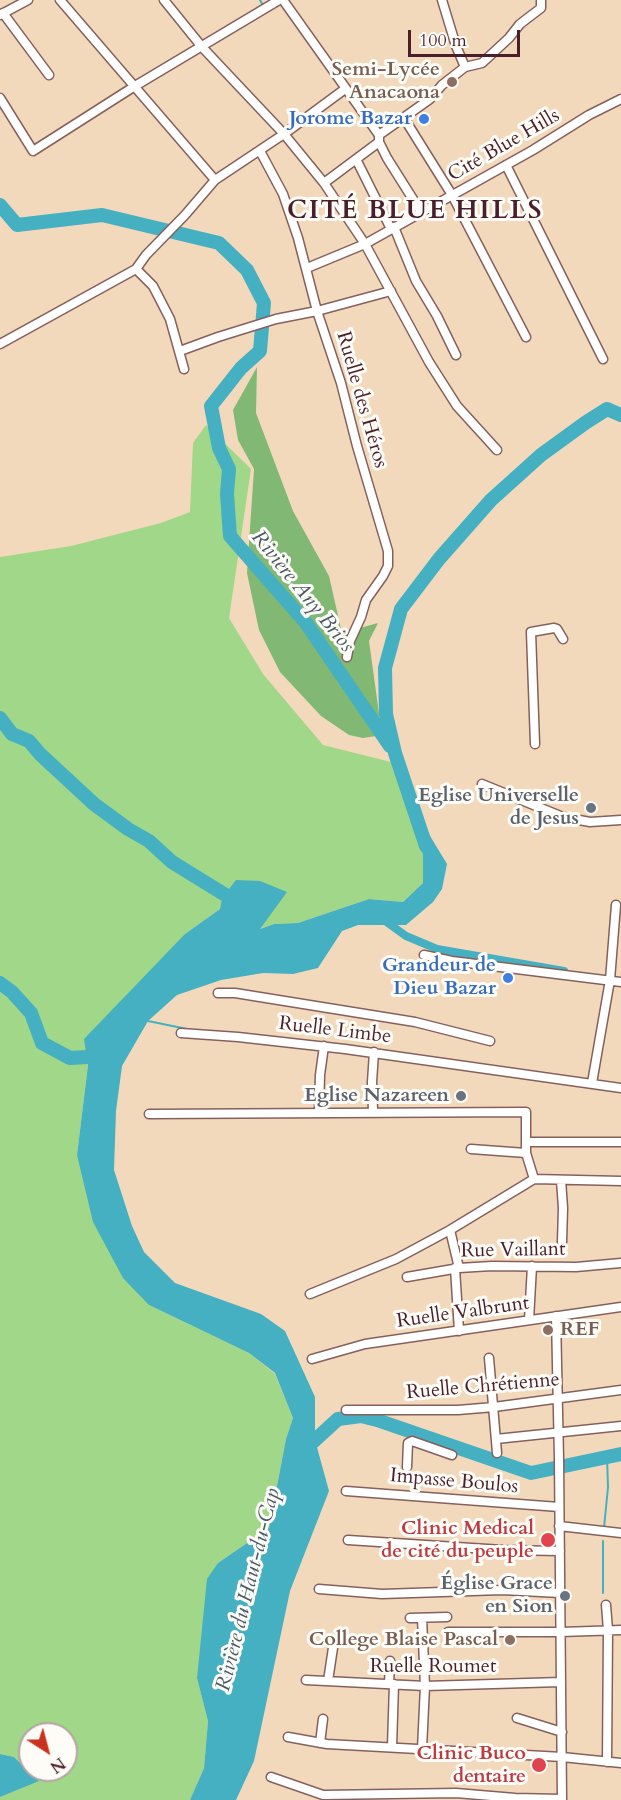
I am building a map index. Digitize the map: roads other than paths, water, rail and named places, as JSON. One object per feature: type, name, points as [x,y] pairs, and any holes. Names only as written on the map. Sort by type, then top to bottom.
[{"type":"street","points":[[28,0],[2,14],[49,75]]},
{"type":"street","points":[[60,0],[215,180]]},
{"type":"street","points":[[164,0],[202,47],[284,134],[324,183],[365,243],[429,362],[457,406],[497,450]]},
{"type":"street","points":[[0,98],[33,151],[269,3],[281,0],[379,139],[387,158],[422,212]]},
{"type":"street","points":[[442,0],[465,67]]},
{"type":"street","points":[[324,183],[430,99],[442,85],[465,67],[482,63],[509,38],[520,24],[542,8],[541,0]]},
{"type":"street","points":[[0,344],[136,269],[146,255],[215,180],[260,151],[345,89]]},
{"type":"street","name":"Cité Blue Hills","points":[[307,268],[365,243],[621,99]]},
{"type":"street","points":[[404,118],[452,195],[526,337]]},
{"type":"street","name":"Ruelle des Héros","points":[[260,151],[283,194],[307,268],[317,311],[341,383],[389,560],[383,576],[366,600],[347,657]]},
{"type":"street","points":[[356,159],[392,228],[416,281],[437,316],[456,355]]},
{"type":"street","points":[[506,165],[603,359]]},
{"type":"street","points":[[136,269],[153,286],[170,319],[184,369]]},
{"type":"street","points":[[180,351],[244,328],[391,291]]},
{"type":"street","points":[[535,744],[531,632],[554,628],[558,629],[563,639]]},
{"type":"street","points":[[482,784],[563,817],[590,822],[621,820]]},
{"type":"street","points":[[592,1083],[610,980],[616,905]]},
{"type":"street","points":[[424,955],[621,982]]},
{"type":"street","points":[[218,993],[235,993],[415,1022],[490,1041]]},
{"type":"street","name":"Ruelle Limbe","points":[[181,1033],[374,1052],[621,1088]]},
{"type":"street","points":[[319,1112],[324,1046]]},
{"type":"street","points":[[373,1112],[374,1052]]},
{"type":"street","points":[[149,1114],[526,1112],[526,1154],[534,1179]]},
{"type":"street","points":[[526,1142],[621,1142]]},
{"type":"street","points":[[471,1149],[526,1154]]},
{"type":"street","points":[[310,1294],[396,1259],[450,1230],[534,1179],[621,1181]]},
{"type":"street","points":[[561,1180],[564,1208],[562,1242]]},
{"type":"street","points":[[450,1230],[457,1268],[459,1331]]},
{"type":"street","name":"Rue Vaillant","points":[[406,1276],[457,1268],[576,1267],[621,1263]]},
{"type":"street","points":[[529,1320],[532,1266]]},
{"type":"street","name":"Ruelle Valbrunt","points":[[312,1359],[365,1344],[621,1307]]},
{"type":"street","points":[[270,1777],[323,1795],[456,1793],[562,1799],[556,1316]]},
{"type":"street","points":[[489,1358],[497,1453]]},
{"type":"street","name":"Ruelle Chrétienne","points":[[346,1410],[458,1410],[621,1390]]},
{"type":"street","points":[[496,1439],[621,1426]]},
{"type":"street","points":[[407,1467],[408,1443],[412,1441],[452,1455]]},
{"type":"street","name":"Impasse Boulos","points":[[346,1491],[559,1507]]},
{"type":"street","points":[[559,1526],[621,1533]]},
{"type":"street","points":[[348,1540],[503,1550],[560,1551]]},
{"type":"street","points":[[319,1589],[382,1594],[502,1590],[560,1593]]},
{"type":"street","points":[[606,1605],[608,1630],[607,1762]]},
{"type":"street","points":[[410,1618],[447,1617]]},
{"type":"street","points":[[422,1618],[424,1686],[422,1749]]},
{"type":"street","points":[[448,1632],[621,1630]]},
{"type":"street","points":[[328,1681],[334,1641]]},
{"type":"street","points":[[390,1661],[392,1748]]},
{"type":"street","name":"Ruelle Roumet","points":[[306,1680],[424,1686],[561,1682]]},
{"type":"street","points":[[517,1718],[562,1731]]},
{"type":"street","points":[[320,1743],[323,1719]]},
{"type":"street","points":[[288,1737],[320,1743],[562,1757],[621,1764]]},
{"type":"water","points":[[424,826],[447,864],[442,889],[433,902],[406,925],[358,925],[342,931],[318,968],[293,974],[263,973],[221,980],[177,995],[148,1021],[122,1066],[116,1111],[114,1170],[132,1226],[144,1252],[175,1283],[261,1314],[285,1331],[315,1397],[315,1440],[329,1491],[290,1591],[254,1761],[236,1800],[190,1800],[204,1768],[208,1721],[197,1678],[207,1579],[218,1563],[269,1528],[286,1439],[293,1418],[275,1373],[249,1353],[149,1305],[123,1278],[93,1222],[77,1155],[88,1065],[84,1039],[185,934],[220,909],[222,898],[236,880],[260,881],[287,892],[260,929],[274,924],[298,923],[369,899],[403,902],[423,883],[423,855],[416,830]]},
{"type":"water","points":[[0,1754],[14,1757],[18,1761],[18,1782],[37,1782],[0,1797]]},
{"type":"waterway","points":[[260,0],[264,7]]},
{"type":"waterway","name":"Rivière Any Brios","points":[[0,205],[17,225],[102,215],[219,243],[247,270],[264,303],[260,351],[241,368],[211,406],[219,448],[229,469],[227,494],[230,536],[306,623],[390,746]]},
{"type":"waterway","name":"Rivière du Haut-du-Cap","points":[[426,846],[395,753],[386,714],[385,668],[401,609],[439,559],[491,500],[541,455],[607,409],[621,415]]},
{"type":"waterway","points":[[0,718],[12,734],[29,741],[94,804],[149,841],[172,862],[240,904]]},
{"type":"waterway","points":[[381,918],[406,936],[437,949],[564,971]]},
{"type":"waterway","points":[[0,983],[12,992],[31,1013],[42,1043],[70,1058],[105,1056]]},
{"type":"waterway","points":[[148,1021],[192,1030]]},
{"type":"waterway","points":[[303,1451],[338,1419],[361,1416],[531,1473],[621,1454]]},
{"type":"waterway","points":[[604,1528],[608,1487],[607,1456]]},
{"type":"waterway","points":[[603,1541],[603,1593]]},
{"type":"place","name":"Semi-Lycée Anacaona","points":[[452,82]]},
{"type":"place","name":"Jorome Bazar","points":[[424,119]]},
{"type":"place","name":"Eglise Universelle de Jesus","points":[[591,808]]},
{"type":"place","name":"Grandeur de Dieu Bazar","points":[[508,978]]},
{"type":"place","name":"Eglise Nazareen","points":[[461,1096]]},
{"type":"place","name":"REF","points":[[548,1330]]},
{"type":"place","name":"Clinic Medical de cité du peuple","points":[[548,1540]]},
{"type":"place","name":"Église Grace en Sion","points":[[565,1596]]},
{"type":"place","name":"College Blaise Pascal","points":[[510,1640]]},
{"type":"place","name":"Clinic Buco dentaire","points":[[539,1765]]},
{"type":"district","name":"CITÉ BLUE HILLS","points":[[415,212]]}]
